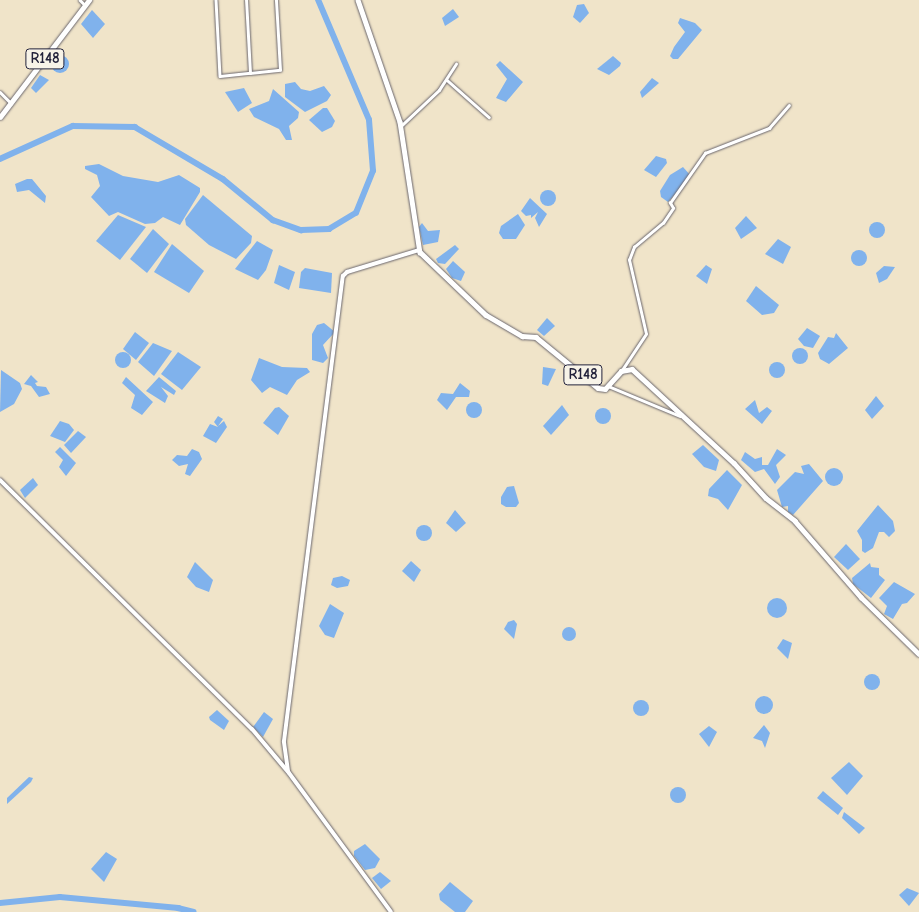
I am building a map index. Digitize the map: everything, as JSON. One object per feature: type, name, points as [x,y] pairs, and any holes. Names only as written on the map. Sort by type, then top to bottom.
[{"type":"main road","name":"R148","points":[[0,117],[89,0]]},
{"type":"main road","points":[[289,773],[284,741],[343,276],[347,272],[419,250],[401,126],[394,97],[367,33],[358,0]]},
{"type":"main road","name":"R148","points":[[419,250],[486,315],[522,336],[536,337],[598,388],[608,386],[621,371],[632,368],[766,498],[794,521],[862,597],[919,654]]},
{"type":"main road","points":[[0,480],[232,709],[289,773],[391,912]]},
{"type":"street","points":[[80,0],[85,5]]},
{"type":"street","points":[[216,0],[220,76],[280,70],[276,0]]},
{"type":"street","points":[[246,0],[250,73]]},
{"type":"street","points":[[401,126],[447,80],[456,64]]},
{"type":"street","points":[[447,80],[489,117]]},
{"type":"street","points":[[0,92],[11,104]]},
{"type":"street","points":[[621,371],[646,334],[629,260],[634,247],[663,224],[673,208],[670,203],[705,153],[769,128],[789,105]]},
{"type":"street","points":[[608,386],[684,417]]},
{"type":"water","points":[[584,4],[589,13],[580,23],[573,17],[577,5]]},
{"type":"water","points":[[453,9],[459,17],[445,26],[442,18]]},
{"type":"water","points":[[92,10],[105,24],[93,38],[81,24]]},
{"type":"water","points":[[680,18],[695,23],[702,30],[678,59],[673,59],[670,56],[674,47],[685,32],[678,23]]},
{"type":"water","points":[[60,55],[66,58],[69,64],[66,70],[60,73],[54,70],[51,64],[54,58]]},
{"type":"water","points":[[613,56],[621,63],[609,75],[597,69]]},
{"type":"water","points":[[500,61],[523,82],[506,102],[496,98],[507,79],[496,65]]},
{"type":"water","points":[[40,75],[49,80],[36,93],[31,88]]},
{"type":"water","points":[[652,78],[659,83],[642,98],[640,92]]},
{"type":"water","points":[[295,82],[301,89],[310,91],[324,86],[331,95],[327,101],[305,112],[285,97],[285,84]]},
{"type":"water","points":[[244,88],[252,103],[238,112],[225,92]]},
{"type":"water","points":[[273,89],[299,112],[298,118],[289,126],[292,140],[286,140],[279,129],[254,117],[249,109],[269,101]]},
{"type":"water","points":[[323,108],[327,108],[335,121],[332,127],[322,132],[309,120]]},
{"type":"water","points":[[656,156],[666,159],[667,163],[656,177],[644,170]]},
{"type":"water","points":[[99,164],[123,176],[158,182],[179,175],[200,188],[200,192],[180,225],[163,217],[155,223],[145,224],[118,212],[109,216],[91,197],[100,186],[97,175],[85,169],[85,166]]},
{"type":"water","points":[[683,167],[691,176],[668,202],[661,197],[660,191],[670,175]]},
{"type":"water","points":[[32,179],[46,196],[45,203],[29,190],[17,192],[15,184]]},
{"type":"water","points":[[548,190],[556,198],[548,206],[540,198]]},
{"type":"water","points":[[203,195],[252,236],[251,243],[236,259],[209,245],[186,225],[185,219]]},
{"type":"water","points":[[530,198],[547,214],[539,227],[535,218],[538,212],[531,218],[531,215],[526,216],[521,211]]},
{"type":"water","points":[[518,214],[525,225],[516,239],[503,239],[499,233],[501,226]]},
{"type":"water","points":[[118,215],[146,227],[120,260],[96,241]]},
{"type":"water","points":[[746,216],[757,228],[741,239],[735,228]]},
{"type":"water","points":[[877,222],[883,224],[885,230],[883,236],[877,238],[871,236],[869,230],[871,224]]},
{"type":"water","points":[[422,223],[428,231],[440,230],[438,242],[423,245],[419,227]]},
{"type":"water","points":[[153,229],[169,244],[147,273],[130,259]]},
{"type":"water","points":[[778,239],[791,247],[783,264],[765,254]]},
{"type":"water","points":[[257,241],[273,250],[266,270],[258,280],[235,269]]},
{"type":"water","points":[[172,244],[204,271],[189,293],[154,272]]},
{"type":"water","points":[[455,245],[459,249],[445,264],[438,263],[436,259]]},
{"type":"water","points":[[859,250],[865,252],[867,258],[865,264],[859,266],[853,264],[851,258],[853,252]]},
{"type":"water","points":[[453,261],[465,272],[461,281],[452,278],[446,269]]},
{"type":"water","points":[[279,265],[295,272],[289,290],[274,283]]},
{"type":"water","points":[[706,265],[712,269],[707,284],[696,276]]},
{"type":"water","points":[[884,266],[895,267],[887,279],[879,283],[876,273]]},
{"type":"water","points":[[305,268],[332,273],[331,293],[299,288],[301,272]]},
{"type":"water","points":[[756,286],[779,305],[774,313],[762,315],[746,301]]},
{"type":"water","points":[[547,318],[555,326],[544,336],[537,330]]},
{"type":"water","points":[[324,323],[335,332],[323,345],[328,358],[323,363],[312,360],[312,334],[317,325]]},
{"type":"water","points":[[807,328],[820,336],[813,348],[804,346],[798,339]]},
{"type":"water","points":[[135,332],[149,343],[136,360],[123,349]]},
{"type":"water","points":[[836,333],[848,348],[829,364],[820,359],[818,353],[828,337],[834,338]]},
{"type":"water","points":[[153,343],[172,351],[154,376],[138,362]]},
{"type":"water","points":[[797,348],[803,348],[808,353],[806,362],[797,364],[792,359],[792,353]]},
{"type":"water","points":[[123,352],[131,360],[123,368],[115,360]]},
{"type":"water","points":[[178,352],[201,367],[182,390],[161,374]]},
{"type":"water","points":[[259,358],[282,367],[307,368],[310,372],[297,380],[287,395],[270,387],[262,393],[251,380]]},
{"type":"water","points":[[774,362],[780,362],[785,367],[783,376],[774,378],[769,373],[769,367]]},
{"type":"water","points":[[543,367],[556,369],[548,386],[542,384]]},
{"type":"water","points":[[1,370],[20,383],[22,389],[14,404],[0,412]]},
{"type":"water","points":[[31,375],[38,382],[35,383],[37,386],[46,387],[50,394],[39,397],[31,386],[24,384]]},
{"type":"water","points":[[126,377],[153,402],[142,415],[131,408],[135,395],[122,383]]},
{"type":"water","points":[[159,377],[176,391],[174,395],[161,387],[168,396],[165,403],[146,391]]},
{"type":"water","points":[[460,383],[470,391],[469,397],[456,397],[447,410],[437,400],[441,393],[453,394]]},
{"type":"water","points":[[876,396],[884,406],[872,419],[865,410]]},
{"type":"water","points":[[755,400],[759,413],[767,407],[772,411],[762,424],[745,409]]},
{"type":"water","points":[[474,402],[482,410],[474,418],[466,410]]},
{"type":"water","points":[[562,405],[569,415],[551,435],[543,426]]},
{"type":"water","points":[[279,407],[289,416],[278,435],[263,423],[275,408]]},
{"type":"water","points":[[603,408],[611,416],[603,424],[595,416]]},
{"type":"water","points":[[218,416],[223,419],[218,426],[224,421],[227,427],[216,443],[203,436],[210,424],[218,427],[214,422]]},
{"type":"water","points":[[60,421],[69,424],[74,430],[65,442],[50,436]]},
{"type":"water","points":[[78,431],[86,437],[71,453],[64,445]]},
{"type":"water","points":[[703,445],[719,460],[716,471],[704,467],[692,454]]},
{"type":"water","points":[[60,447],[76,463],[66,476],[59,467],[63,460],[55,452]]},
{"type":"water","points":[[192,449],[199,452],[202,459],[190,476],[185,474],[188,464],[179,466],[172,460],[177,455],[187,456]]},
{"type":"water","points":[[777,449],[786,455],[776,465],[780,477],[775,484],[764,469],[755,472],[741,460],[745,452],[755,459],[762,457],[762,465],[768,465]]},
{"type":"water","points":[[809,464],[823,481],[793,515],[788,512],[788,506],[782,507],[777,490],[795,472],[804,474],[801,466]]},
{"type":"water","points":[[834,468],[840,471],[843,477],[840,483],[834,486],[828,483],[825,477],[828,471]]},
{"type":"water","points":[[727,470],[742,485],[728,510],[718,499],[708,496],[709,489]]},
{"type":"water","points":[[33,478],[38,485],[25,498],[20,490]]},
{"type":"water","points":[[514,486],[519,503],[516,507],[506,507],[501,504],[501,497],[507,487]]},
{"type":"water","points":[[878,505],[893,521],[895,531],[889,537],[884,532],[879,532],[873,548],[865,553],[862,551],[862,540],[857,531]]},
{"type":"water","points":[[455,510],[466,523],[456,532],[446,523]]},
{"type":"water","points":[[424,525],[432,533],[424,541],[416,533]]},
{"type":"water","points":[[846,544],[860,559],[848,570],[834,557]]},
{"type":"water","points":[[411,561],[421,570],[414,582],[402,571]]},
{"type":"water","points":[[195,562],[213,580],[209,592],[196,587],[187,577]]},
{"type":"water","points":[[870,563],[871,567],[879,568],[879,575],[885,580],[871,598],[853,584],[852,578]]},
{"type":"water","points":[[342,576],[350,580],[348,586],[337,588],[331,585],[333,578]]},
{"type":"water","points":[[894,582],[915,594],[907,603],[902,604],[893,619],[884,614],[887,606],[879,598]]},
{"type":"water","points":[[777,598],[784,601],[787,608],[784,615],[777,618],[770,615],[767,608],[770,601]]},
{"type":"water","points":[[330,604],[344,613],[334,638],[325,635],[319,626]]},
{"type":"water","points":[[514,620],[517,624],[514,639],[504,629],[508,622]]},
{"type":"water","points":[[566,627],[572,627],[576,634],[572,641],[566,641],[562,637],[562,631]]},
{"type":"water","points":[[783,639],[792,643],[788,659],[777,648]]},
{"type":"water","points":[[869,674],[875,674],[880,679],[878,688],[869,690],[864,685],[864,679]]},
{"type":"water","points":[[764,696],[772,701],[773,705],[768,713],[764,714],[756,709],[755,705],[760,697]]},
{"type":"water","points":[[641,700],[647,702],[649,708],[647,714],[641,716],[635,714],[633,708],[635,702]]},
{"type":"water","points":[[217,710],[229,721],[224,730],[210,720],[209,717]]},
{"type":"water","points":[[264,712],[273,719],[263,737],[253,727]]},
{"type":"water","points":[[764,725],[770,733],[765,748],[762,741],[753,738]]},
{"type":"water","points":[[709,726],[717,732],[709,747],[699,734]]},
{"type":"water","points":[[849,762],[863,776],[847,795],[831,778]]},
{"type":"water","points":[[29,777],[33,778],[31,782],[7,804],[7,798]]},
{"type":"water","points":[[675,787],[681,787],[686,792],[684,801],[675,803],[670,798],[670,792]]},
{"type":"water","points":[[823,791],[843,808],[838,815],[817,798]]},
{"type":"water","points":[[844,812],[865,828],[859,834],[842,818]]},
{"type":"water","points":[[365,844],[380,859],[375,868],[365,870],[354,856],[354,851]]},
{"type":"water","points":[[106,852],[117,859],[104,882],[91,869]]},
{"type":"water","points":[[380,872],[391,881],[381,889],[372,878]]},
{"type":"water","points":[[450,882],[473,901],[465,912],[455,912],[440,900],[439,894]]},
{"type":"water","points":[[907,888],[919,893],[909,906],[899,895]]},
{"type":"waterway","points":[[0,159],[73,126],[135,127],[223,179],[273,220],[301,230],[329,229],[356,213],[373,171],[369,120],[318,0]]},
{"type":"waterway","points":[[0,903],[60,897],[178,908],[194,912]]}]
